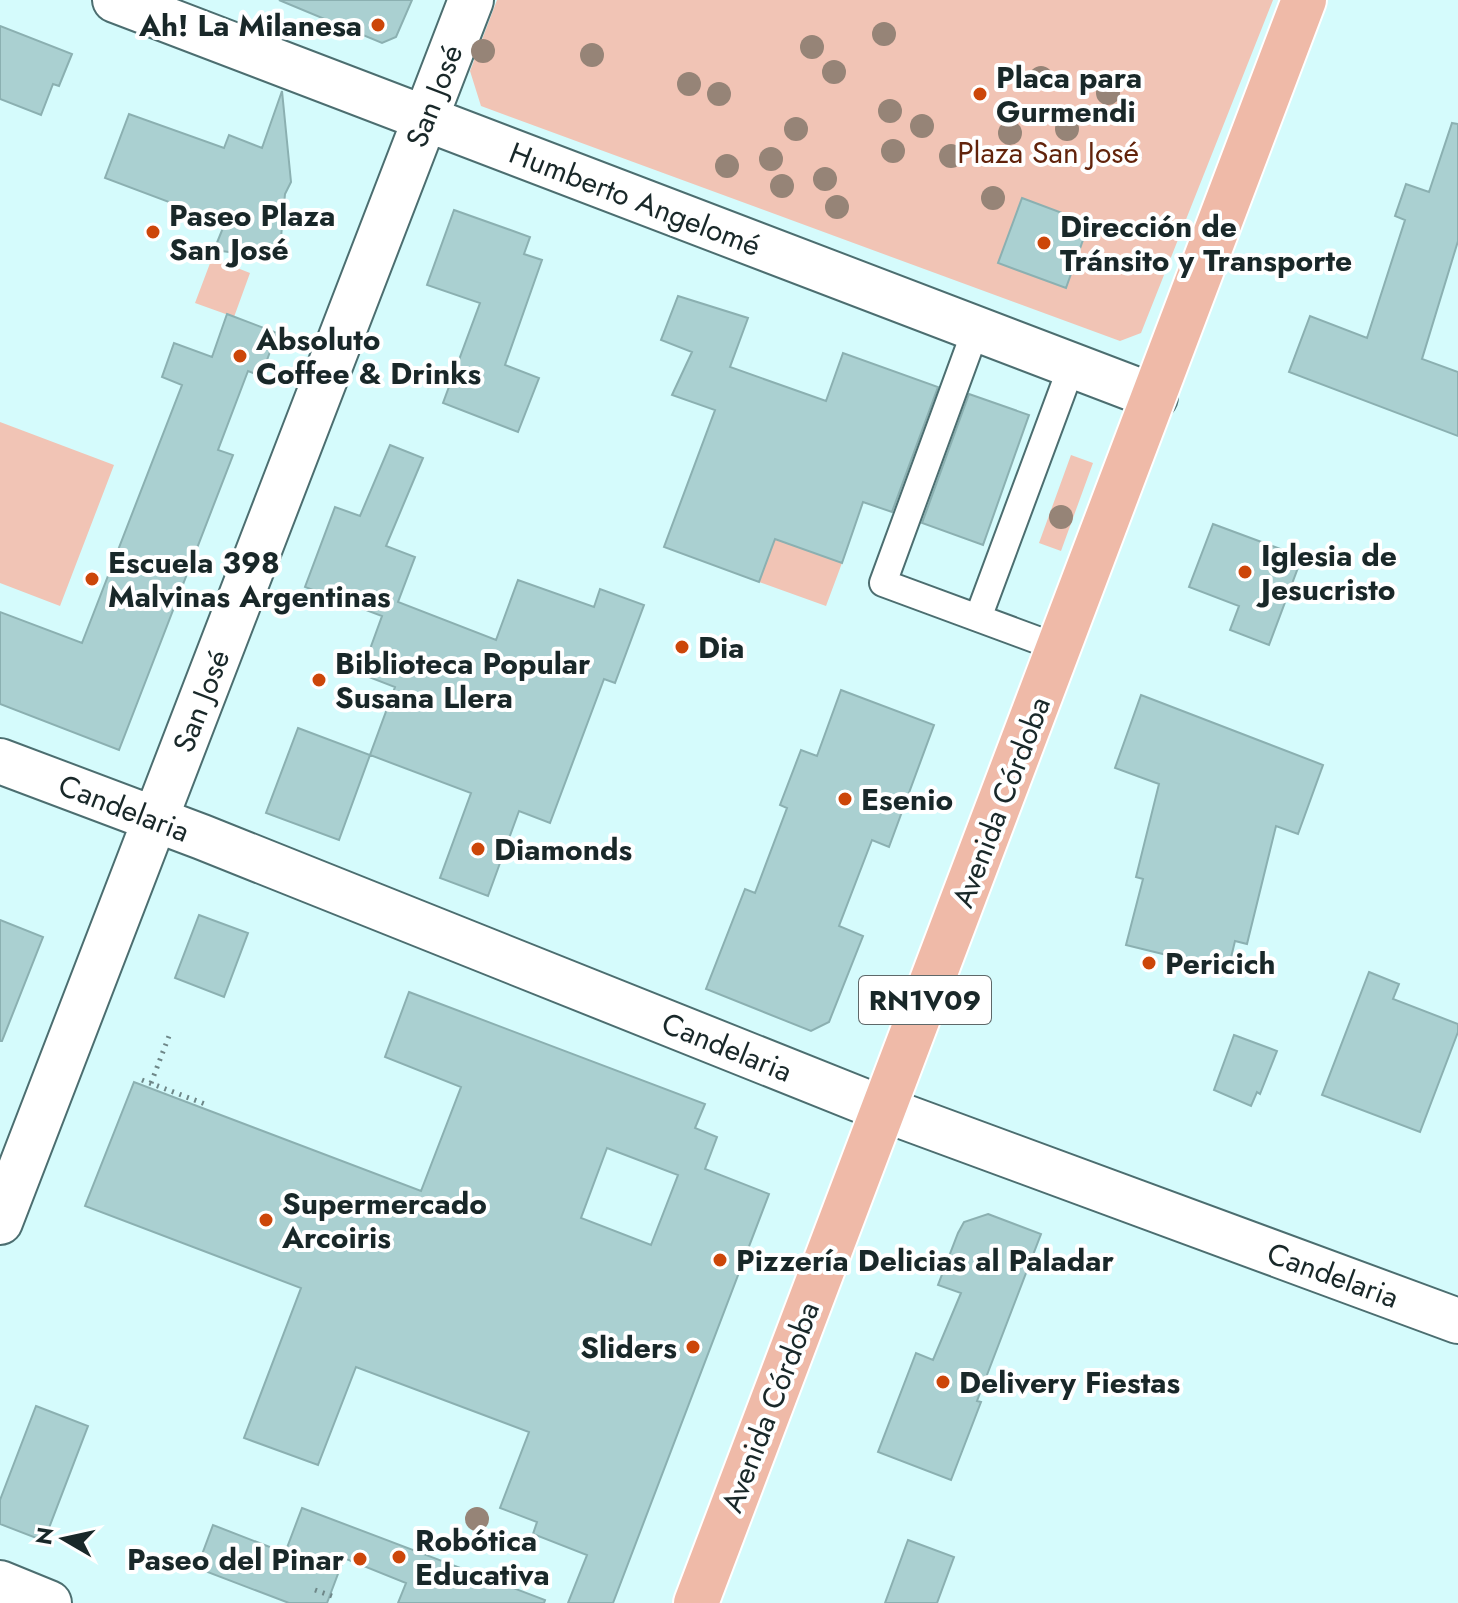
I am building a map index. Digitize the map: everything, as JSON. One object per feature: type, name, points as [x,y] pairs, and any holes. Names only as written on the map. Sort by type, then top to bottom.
[{"type":"main road","name":"Avenida Córdoba","points":[[696,1603],[1304,0]]},
{"type":"street","name":"Humberto Angelomé","points":[[115,0],[1155,397]]},
{"type":"street","name":"San José","points":[[0,1222],[471,0]]},
{"type":"street","name":"Candelaria","points":[[0,761],[155,819],[883,1109],[1458,1321]]},
{"type":"street","points":[[0,1583],[49,1603]]},
{"type":"lane","points":[[976,329],[883,583],[1059,648]]},
{"type":"lane","points":[[978,618],[1072,365]]},
{"type":"path","points":[[151,1083],[169,1036]]},
{"type":"path","points":[[142,1080],[205,1104]]},
{"type":"path","points":[[315,1590],[332,1596]]},
{"type":"green space","name":"Plaza San José","points":[[497,0],[1273,0],[1141,333],[1120,341],[481,106],[470,71]]},
{"type":"green space","points":[[212,258],[250,273],[234,317],[195,303]]},
{"type":"green space","points":[[0,422],[114,465],[60,606],[0,583]]},
{"type":"green space","points":[[1071,455],[1093,463],[1061,551],[1039,543]]},
{"type":"green space","points":[[775,539],[842,563],[826,606],[759,582]]},
{"type":"building","points":[[279,0],[412,0],[396,37],[382,43]]},
{"type":"building","points":[[0,26],[72,54],[59,86],[53,84],[41,115],[0,99]]},
{"type":"building","points":[[282,91],[291,182],[285,194],[279,259],[214,250],[225,223],[105,178],[129,114],[224,148],[229,135],[262,148]]},
{"type":"building","points":[[1452,123],[1458,124],[1458,241],[1422,359],[1458,372],[1458,436],[1289,372],[1310,316],[1367,338],[1405,220],[1395,216],[1406,184],[1429,192]]},
{"type":"building","name":"Dirección de Tránsito y Transporte","points":[[1022,198],[1089,223],[1066,288],[998,263]]},
{"type":"building","points":[[454,210],[530,237],[524,254],[542,260],[505,365],[539,378],[518,432],[443,403],[480,303],[427,285]]},
{"type":"building","points":[[678,296],[748,318],[730,367],[826,401],[843,353],[938,387],[892,512],[863,502],[842,563],[775,539],[759,582],[664,547],[715,410],[672,395],[692,352],[661,340]]},
{"type":"building","points":[[227,314],[277,333],[261,376],[248,371],[218,450],[233,455],[119,750],[0,704],[0,612],[82,643],[182,385],[162,377],[174,343],[212,357]]},
{"type":"building","points":[[969,394],[1029,415],[983,545],[922,523]]},
{"type":"building","points":[[390,445],[423,458],[386,546],[415,557],[398,602],[496,640],[518,580],[594,607],[600,589],[644,605],[615,683],[604,679],[550,823],[519,811],[488,896],[440,878],[471,793],[370,755],[395,687],[361,674],[382,616],[305,587],[335,507],[360,516]]},
{"type":"building","name":"Iglesia de Jesucristo","points":[[1213,524],[1302,557],[1269,645],[1230,630],[1239,606],[1189,587]]},
{"type":"building","points":[[841,690],[934,725],[889,847],[872,840],[839,926],[863,936],[829,1022],[811,1031],[706,989],[745,889],[755,893],[787,808],[780,805],[801,750],[817,756]]},
{"type":"building","points":[[1141,695],[1323,765],[1298,834],[1276,826],[1247,944],[1235,941],[1228,970],[1126,945],[1143,879],[1136,877],[1159,784],[1115,768]]},
{"type":"building","points":[[298,728],[370,755],[339,840],[266,813]]},
{"type":"building","points":[[199,915],[248,933],[224,997],[175,978]]},
{"type":"building","points":[[0,920],[43,937],[2,1041],[0,1041]]},
{"type":"building","points":[[1369,972],[1399,984],[1393,999],[1458,1024],[1458,1032],[1420,1132],[1322,1095]]},
{"type":"building","points":[[409,992],[705,1104],[695,1128],[717,1137],[705,1169],[769,1194],[613,1603],[568,1603],[587,1555],[533,1534],[537,1522],[500,1508],[529,1432],[356,1367],[318,1465],[244,1438],[301,1288],[85,1206],[134,1082],[421,1191],[461,1087],[385,1057]],"holes":[[[607,1148],[678,1175],[651,1245],[581,1218]]]},
{"type":"building","points":[[1234,1035],[1277,1051],[1260,1094],[1257,1092],[1251,1106],[1214,1090]]},
{"type":"building","points":[[988,1214],[1041,1234],[977,1401],[981,1402],[951,1480],[878,1452],[916,1353],[933,1360],[961,1293],[938,1285],[958,1233],[964,1222]]},
{"type":"building","points":[[36,1406],[88,1426],[44,1541],[0,1524],[0,1500]]},
{"type":"building","name":"Paseo del Pinar","points":[[302,1508],[545,1600],[544,1603],[398,1603],[406,1583],[344,1558],[327,1603],[289,1603],[197,1568],[213,1525],[285,1553]]},
{"type":"building","points":[[908,1540],[954,1557],[937,1603],[885,1603]]},
{"type":"place","name":"Ah! La Milanesa","points":[[378,25]]},
{"type":"place","name":"Placa para Gurmendi","points":[[980,94]]},
{"type":"place","name":"Paseo Plaza San José","points":[[153,232]]},
{"type":"place","name":"Dirección de Tránsito y Transporte","points":[[1044,243]]},
{"type":"place","name":"Absoluto Coffee & Drinks","points":[[240,356]]},
{"type":"place","name":"Iglesia de Jesucristo","points":[[1245,572]]},
{"type":"place","name":"Escuela 398 Malvinas Argentinas","points":[[92,579]]},
{"type":"place","name":"Dia","points":[[682,647]]},
{"type":"place","name":"Biblioteca Popular Susana Llera","points":[[319,680]]},
{"type":"place","name":"Esenio","points":[[845,799]]},
{"type":"place","name":"Diamonds","points":[[478,849]]},
{"type":"place","name":"Pericich","points":[[1149,963]]},
{"type":"place","name":"Supermercado Arcoiris","points":[[266,1220]]},
{"type":"place","name":"Pizzería Delicias al Paladar","points":[[720,1260]]},
{"type":"place","name":"Sliders","points":[[693,1347]]},
{"type":"place","name":"Delivery Fiestas","points":[[943,1382]]},
{"type":"place","name":"Robótica Educativa","points":[[399,1557]]},
{"type":"place","name":"Paseo del Pinar","points":[[360,1559]]}]
